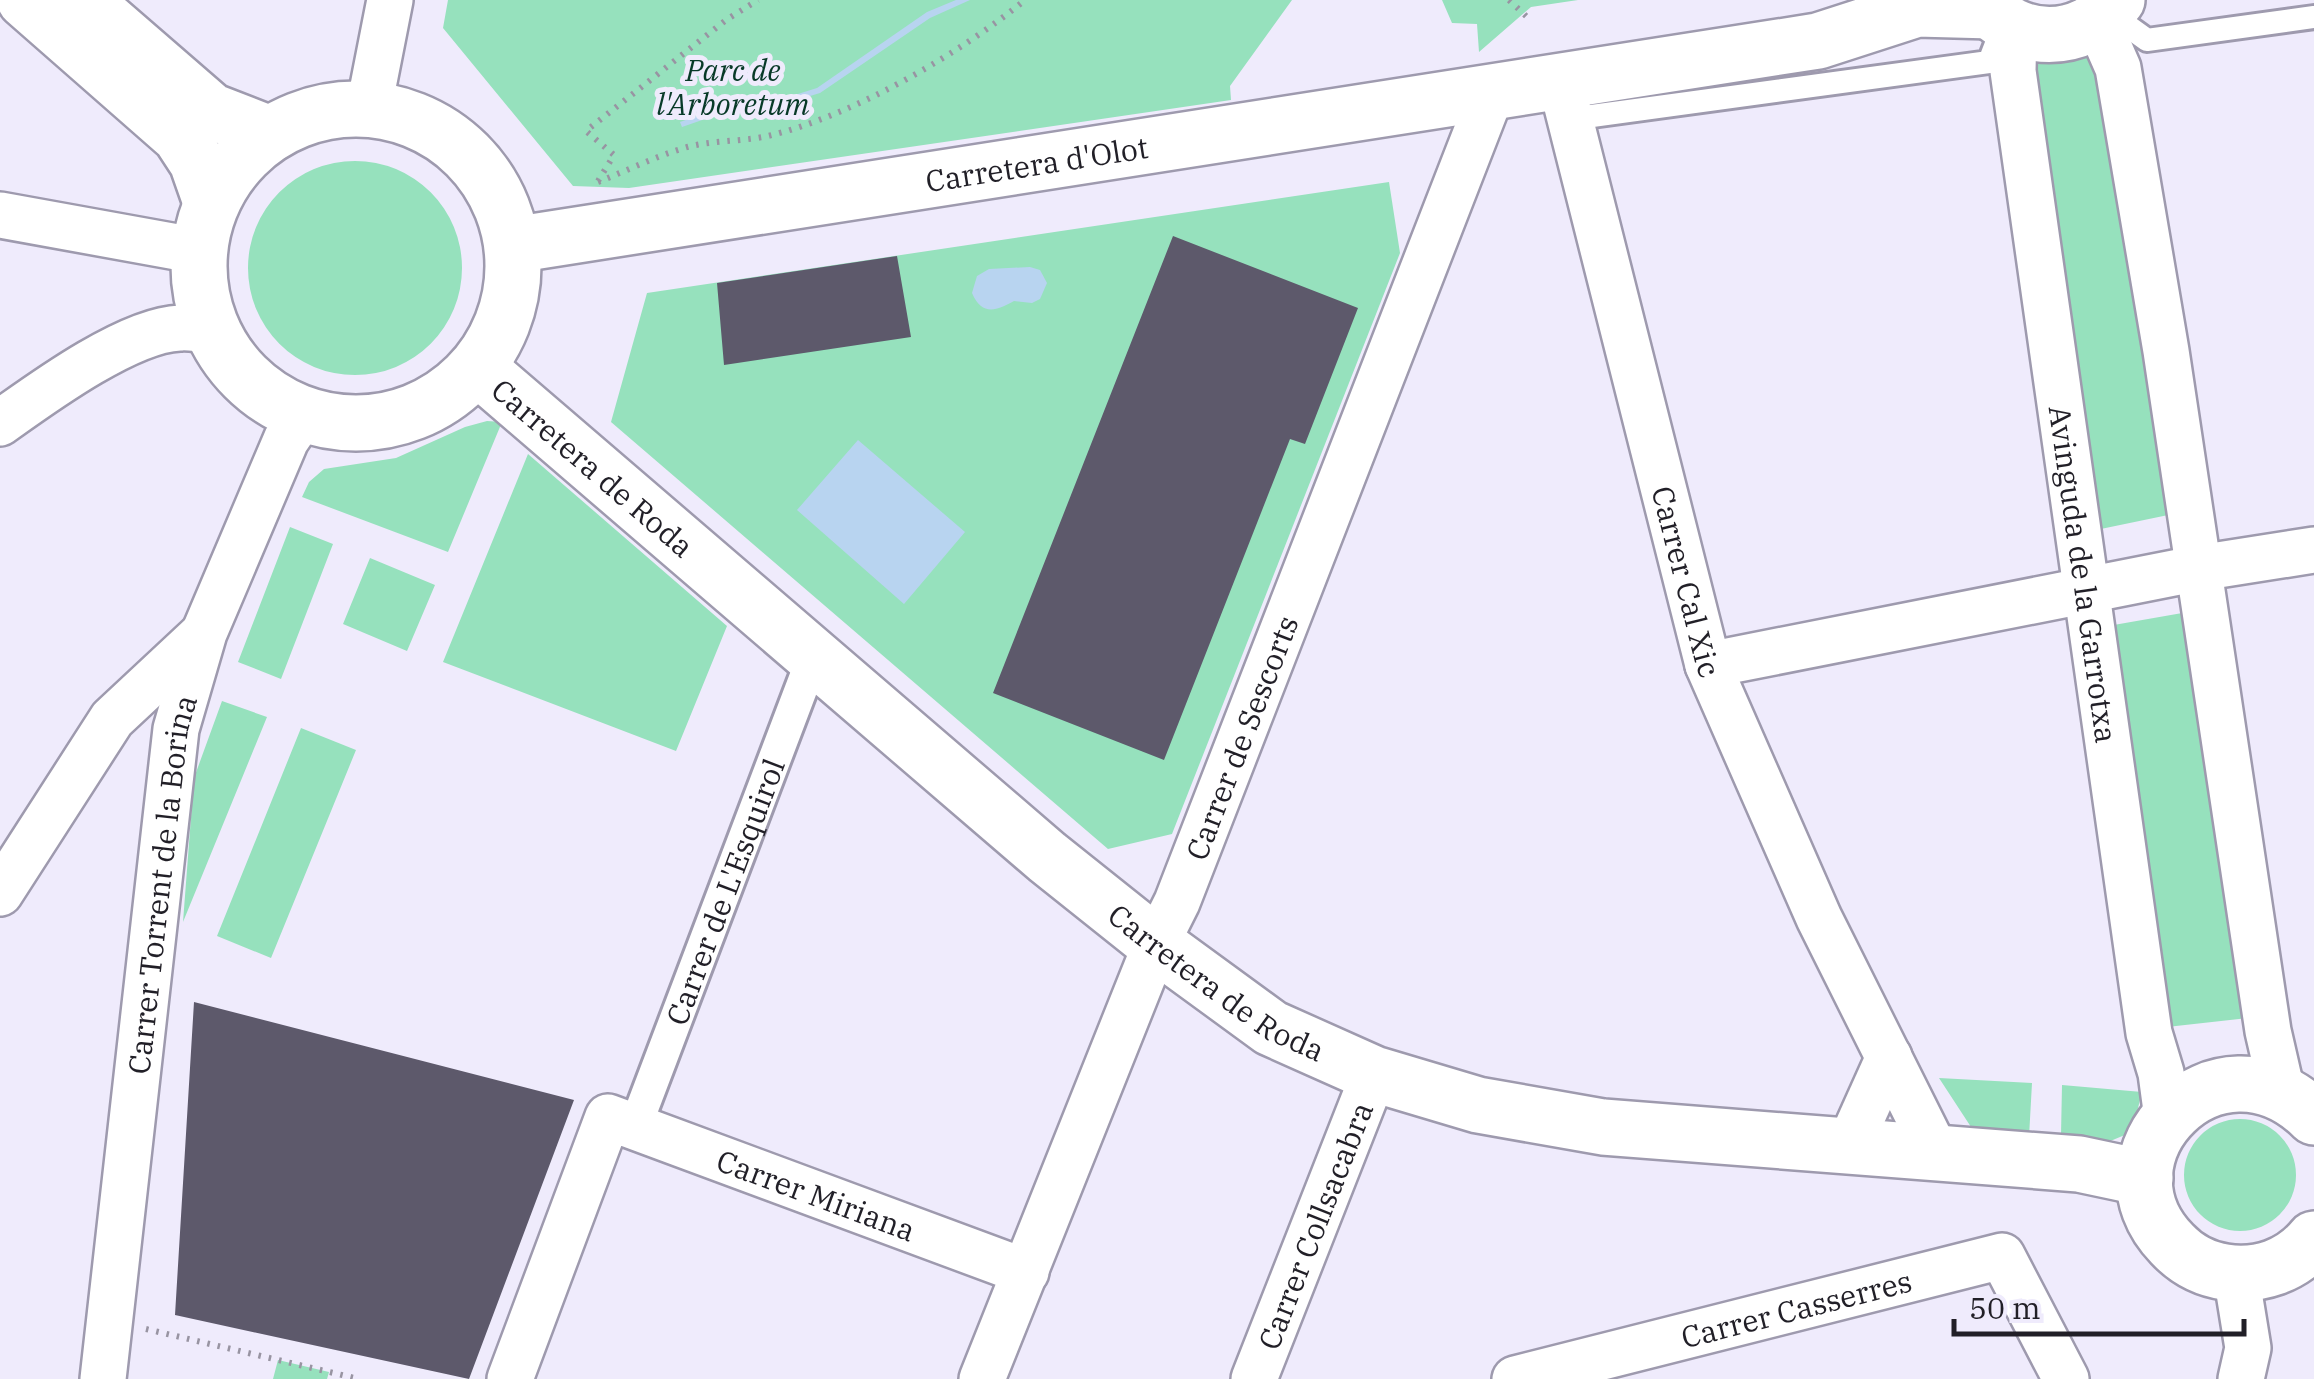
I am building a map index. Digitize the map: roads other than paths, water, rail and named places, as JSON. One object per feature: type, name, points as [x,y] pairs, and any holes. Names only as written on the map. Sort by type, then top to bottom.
[{"type":"street","points":[[24,0],[180,136],[197,162],[205,227],[200,291],[211,330],[234,366],[265,395],[303,415],[355,424],[408,416],[454,390],[478,368],[506,318],[514,282],[513,245],[499,200],[473,160],[444,134],[421,121],[369,108],[309,116],[270,134],[238,161],[205,227]]},
{"type":"street","points":[[83,0],[212,111],[270,134]]},
{"type":"street","points":[[369,108],[390,0]]},
{"type":"street","name":"Carretera d'Olot","points":[[1565,99],[1844,0]]},
{"type":"street","name":"Carretera d'Olot","points":[[513,245],[1492,92],[1565,99],[1818,41],[1917,9],[1998,15],[2030,34],[2058,36],[2117,18]]},
{"type":"street","name":"Avinguda de la Garrotxa","points":[[1998,15],[2013,72],[2149,1034],[2161,1072],[2167,1118]]},
{"type":"street","points":[[2117,18],[2118,68],[2166,351],[2268,1031],[2298,1105]]},
{"type":"street","name":"Carrer de Sescorts","points":[[982,1379],[1156,944],[1178,902],[1492,92]]},
{"type":"street","name":"Carrer Cal Xic","points":[[1565,99],[1708,666],[1819,918],[1936,1152]]},
{"type":"street","points":[[0,215],[205,227]]},
{"type":"street","points":[[0,423],[53,386],[126,344],[176,328],[211,330]]},
{"type":"street","name":"Carretera de Roda","points":[[478,368],[1047,857],[1156,944],[1271,1028],[1374,1074],[1478,1105],[1603,1127],[2079,1164],[2146,1178]]},
{"type":"street","name":"Carrer Torrent de la Borina","points":[[103,1379],[176,729],[204,633],[286,440],[303,415]]},
{"type":"street","points":[[1708,666],[2199,568],[2314,550]]},
{"type":"street","points":[[0,893],[112,720],[204,633]]},
{"type":"street","name":"Carrer de L'Esquirol","points":[[622,1122],[814,655]]},
{"type":"street","points":[[1849,1146],[1889,1057]]},
{"type":"street","name":"Carrer Collsacabra","points":[[1254,1379],[1374,1074]]},
{"type":"street","points":[[2298,1105],[2265,1086],[2229,1084],[2195,1095],[2167,1118],[2148,1156],[2147,1198],[2164,1236],[2196,1262],[2236,1274],[2277,1267],[2295,1258],[2314,1240]]},
{"type":"street","points":[[510,1379],[622,1122]]},
{"type":"street","name":"Carrer Miriana","points":[[622,1122],[1026,1272]]},
{"type":"street","name":"Carrer Casserres","points":[[1515,1379],[2002,1256],[2066,1379]]},
{"type":"street","points":[[2236,1274],[2248,1348],[2241,1379]]},
{"type":"lane","points":[[2117,18],[2314,16]]},
{"type":"water","points":[[956,0],[970,0],[930,18],[820,93],[767,109],[728,111],[682,127],[680,122],[726,106],[766,104],[817,88],[927,12]]},
{"type":"water","points":[[989,269],[1040,270],[1047,283],[1040,299],[1032,303],[1014,301],[990,309],[980,305],[972,293],[977,276]]},
{"type":"water","points":[[858,440],[965,532],[904,604],[797,510]]},
{"type":"park label","name":"Parc de l'Arboretum","points":[[733,86]]}]
